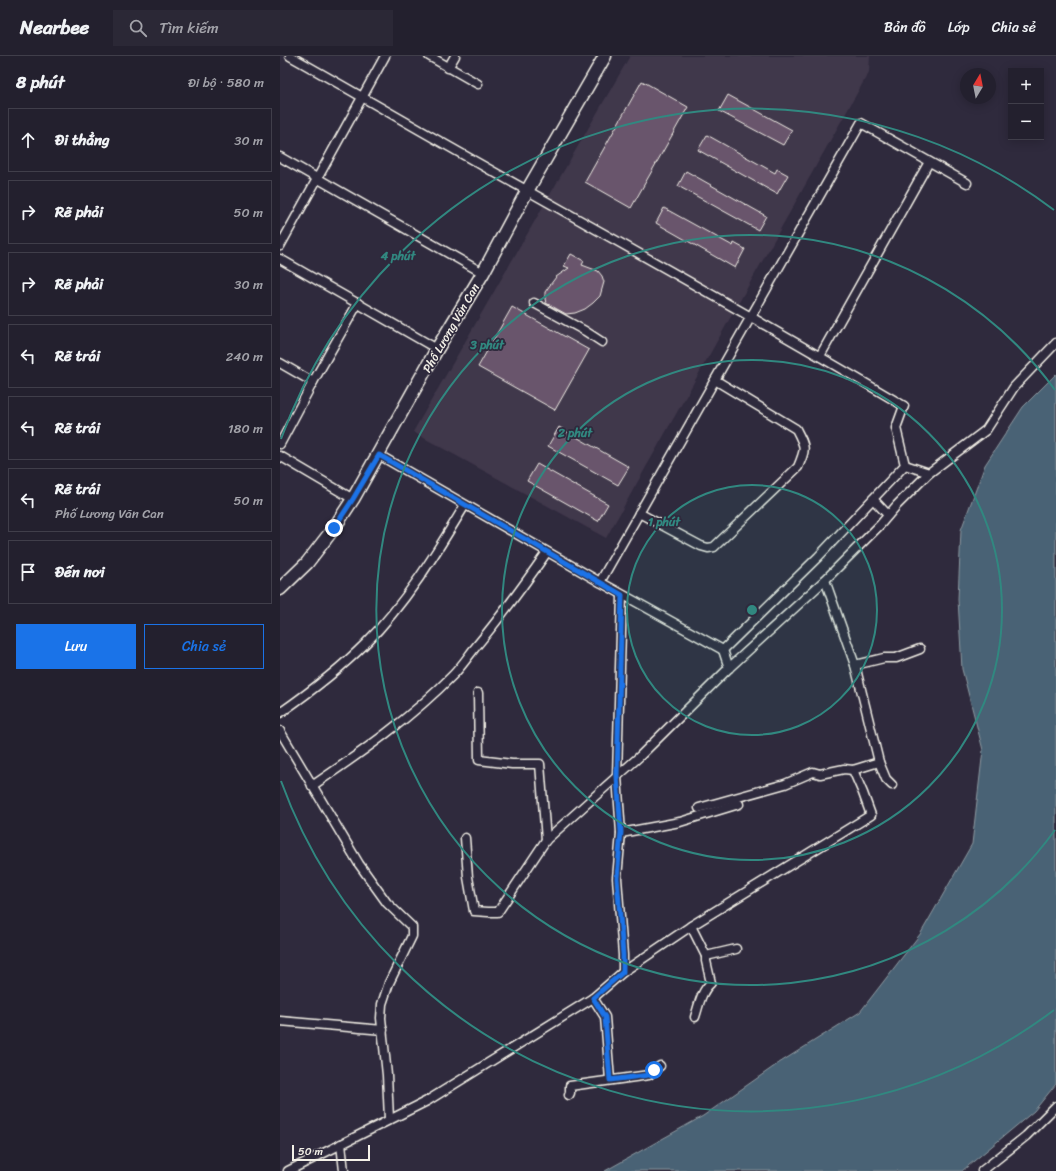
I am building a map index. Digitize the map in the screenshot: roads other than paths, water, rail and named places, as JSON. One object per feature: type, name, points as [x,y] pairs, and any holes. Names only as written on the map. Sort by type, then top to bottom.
[{"type":"street","points":[[290,56],[527,191],[636,251],[820,356],[904,406],[896,428],[905,465]]},
{"type":"street","points":[[280,246],[385,56]]},
{"type":"street","points":[[429,56],[478,84]]},
{"type":"street","points":[[448,68],[455,56]]},
{"type":"street","name":"Phố Lương Văn Can","points":[[280,589],[307,563],[334,528],[353,499],[437,349],[483,273],[527,191],[605,56]]},
{"type":"street","points":[[600,582],[861,123],[967,183]]},
{"type":"street","points":[[280,157],[483,273]]},
{"type":"street","points":[[820,356],[929,162]]},
{"type":"street","points":[[280,260],[437,349]]},
{"type":"street","points":[[534,303],[602,342]]},
{"type":"street","points":[[280,444],[313,382],[358,304]]},
{"type":"street","points":[[465,838],[468,876],[474,911],[498,912],[546,840],[617,776],[729,668],[825,580],[929,473],[986,430],[1014,387],[1056,343]]},
{"type":"street","points":[[280,363],[313,382]]},
{"type":"street","points":[[639,513],[701,546],[708,548],[714,547],[798,467],[805,451],[802,440],[796,429],[715,380]]},
{"type":"street","points":[[379,455],[622,595],[724,650],[729,668]]},
{"type":"street","points":[[280,456],[353,499]]},
{"type":"street","points":[[905,465],[929,473]]},
{"type":"street","points":[[724,650],[818,557],[905,465]]},
{"type":"street","points":[[873,499],[888,515]]},
{"type":"street","points":[[280,713],[320,684],[365,644],[395,610],[436,553],[465,504]]},
{"type":"street","points":[[312,786],[408,717],[454,674],[512,602],[547,552]]},
{"type":"street","points":[[825,580],[855,665],[879,762],[886,779],[892,785]]},
{"type":"street","points":[[622,595],[617,776],[621,832],[617,878],[623,972]]},
{"type":"street","points":[[855,665],[884,658],[896,658],[920,649]]},
{"type":"street","points":[[478,693],[479,760],[512,764],[540,764],[546,840]]},
{"type":"street","points":[[280,731],[359,864],[387,903],[412,927],[412,936],[384,996],[382,1011],[389,1119]]},
{"type":"street","points":[[699,808],[785,784],[813,772],[820,774],[844,769],[853,770],[879,762]]},
{"type":"street","points":[[288,1171],[427,1100],[593,998],[623,972],[691,926],[871,815],[853,770]]},
{"type":"street","points":[[621,832],[680,822],[739,804]]},
{"type":"street","points":[[691,926],[706,956],[711,983],[706,987],[695,1017]]},
{"type":"street","points":[[706,956],[736,949]]},
{"type":"street","points":[[593,998],[605,1017],[610,1080]]},
{"type":"street","points":[[280,1021],[383,1030]]},
{"type":"street","points":[[568,1095],[570,1093],[570,1086],[649,1075],[660,1066]]},
{"type":"street","points":[[982,1171],[1026,1136],[1056,1106]]},
{"type":"street","points":[[341,1144],[344,1171]]},
{"type":"water","points":[[1056,374],[1056,1084],[1034,1111],[962,1171],[605,1171],[703,1116],[779,1063],[860,1012],[921,933],[972,844],[983,750],[962,669],[958,599],[961,530],[985,465],[1023,407]]}]
